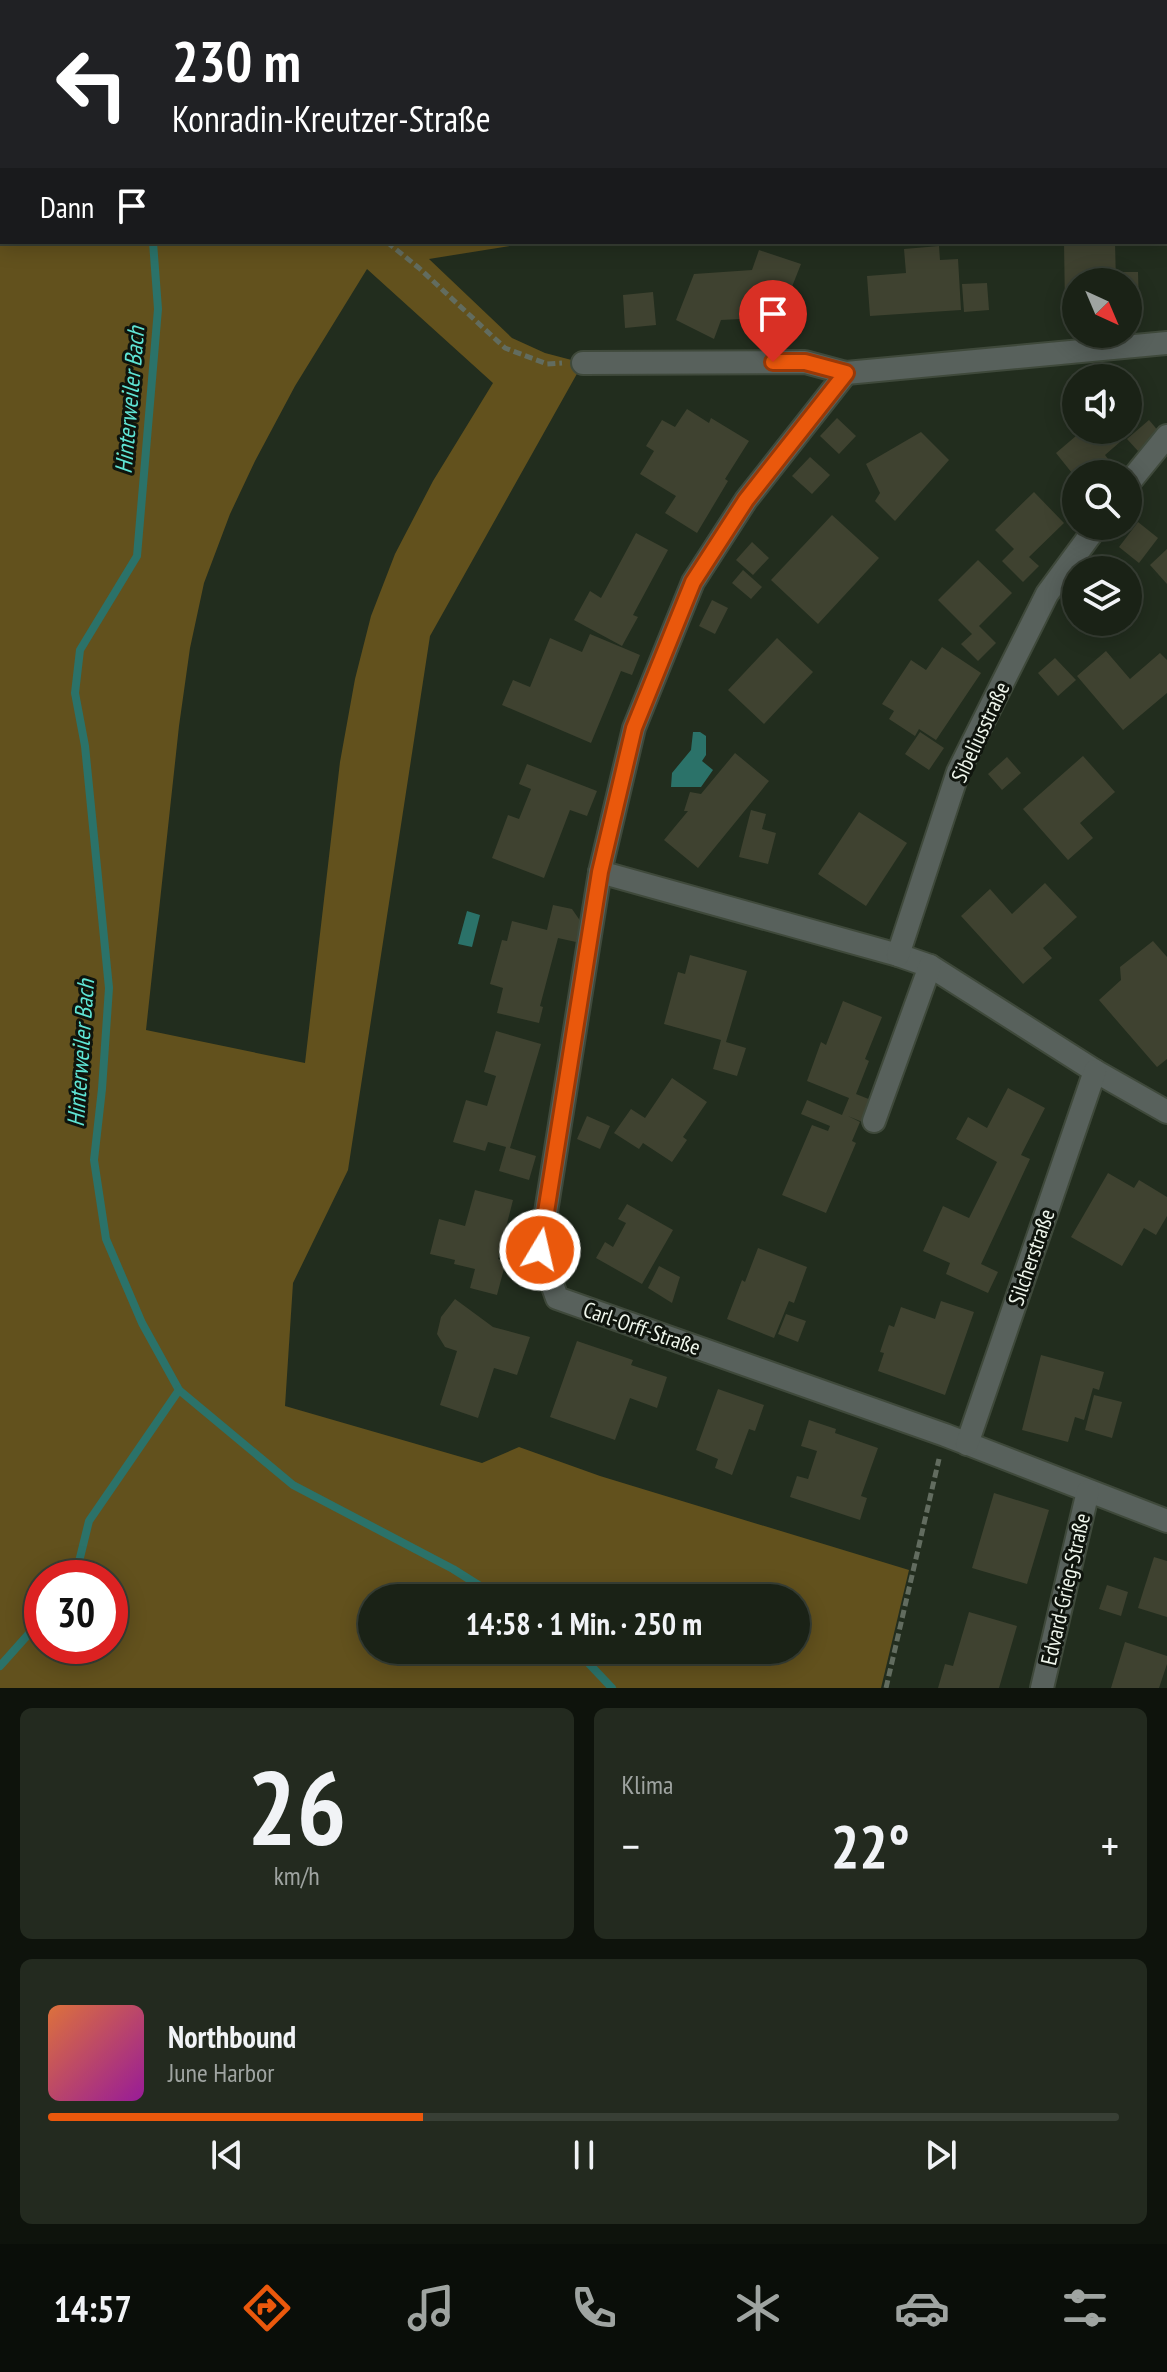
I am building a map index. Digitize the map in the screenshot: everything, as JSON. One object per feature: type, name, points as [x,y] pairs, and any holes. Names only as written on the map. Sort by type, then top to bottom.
[{"type":"street","points":[[583,363],[805,362],[846,373],[1167,343]]},
{"type":"street","name":"Carl-Orff-Straße","points":[[846,373],[746,500],[693,582],[634,728],[600,872],[540,1250],[557,1298],[945,1435],[1167,1521]]},
{"type":"street","points":[[1142,465],[1167,436]]},
{"type":"street","name":"Sibeliusstraße","points":[[898,955],[958,772],[1047,594],[1087,540]]},
{"type":"street","points":[[600,872],[930,966],[1095,1071],[1167,1112]]},
{"type":"street","points":[[874,1121],[930,966]]},
{"type":"street","name":"Silcherstraße","points":[[967,1444],[1095,1071]]},
{"type":"street","name":"Edvard-Grieg-Straße","points":[[1042,1688],[1088,1491]]},
{"type":"path","points":[[389,244],[505,348],[547,364],[583,363]]},
{"type":"path","points":[[886,1688],[945,1435]]},
{"type":"shaded area","points":[[0,244],[522,244],[429,259],[512,338],[545,353],[583,363],[430,636],[348,1170],[293,1283],[285,1406],[482,1463],[519,1447],[600,1476],[909,1570],[881,1688],[0,1688]],"holes":[[[367,269],[493,383],[433,481],[395,554],[371,616],[355,679],[340,762],[305,1063],[146,1030],[179,726],[190,648],[204,583],[230,514],[255,461],[295,386]]]},
{"type":"water","points":[[693,732],[706,736],[706,755],[702,761],[713,770],[701,787],[671,787],[672,773],[691,750]]},
{"type":"water","points":[[467,911],[480,915],[472,947],[458,944]]},
{"type":"building","points":[[1064,244],[1115,244],[1116,268],[1064,268]]},
{"type":"building","points":[[939,246],[940,260],[958,259],[961,310],[870,316],[867,276],[906,273],[904,249]]},
{"type":"building","points":[[759,250],[801,264],[780,317],[721,320],[714,339],[676,320],[694,274],[752,270]]},
{"type":"building","points":[[987,283],[989,310],[964,312],[962,284]]},
{"type":"building","points":[[653,292],[656,325],[625,328],[623,295]]},
{"type":"building","points":[[687,409],[709,423],[711,418],[749,441],[697,533],[665,513],[676,496],[640,474],[654,451],[646,446],[662,420],[675,427]]},
{"type":"building","points":[[837,418],[856,436],[839,454],[820,436]]},
{"type":"building","points":[[1149,420],[1160,433],[1138,451],[1132,444],[1142,444],[1142,426]]},
{"type":"building","points":[[921,432],[949,460],[895,521],[875,501],[880,493],[866,464]]},
{"type":"building","points":[[1067,444],[1118,444],[1105,455],[1107,460],[1062,460],[1056,453]]},
{"type":"building","points":[[810,457],[830,475],[812,494],[792,476]]},
{"type":"building","points":[[1034,492],[1062,521],[1062,525],[1029,557],[1039,566],[1023,582],[1002,561],[1014,549],[995,530]]},
{"type":"building","points":[[832,515],[879,558],[818,624],[771,580]]},
{"type":"building","points":[[1142,525],[1158,538],[1142,559],[1142,556],[1130,556],[1119,547],[1124,540],[1142,540]]},
{"type":"building","points":[[636,533],[668,550],[633,615],[638,617],[622,646],[574,620],[590,591],[601,598]]},
{"type":"building","points":[[752,542],[769,558],[753,575],[736,560]]},
{"type":"building","points":[[1167,549],[1167,584],[1150,565]]},
{"type":"building","points":[[978,560],[1012,593],[979,626],[996,643],[978,661],[961,644],[972,634],[938,600]]},
{"type":"building","points":[[743,570],[762,587],[751,599],[732,583]]},
{"type":"building","points":[[712,600],[728,608],[715,634],[699,626]]},
{"type":"building","points":[[590,634],[640,655],[632,675],[621,671],[591,743],[502,705],[513,680],[530,687],[550,638],[582,652]]},
{"type":"building","points":[[777,638],[813,672],[764,724],[728,690]]},
{"type":"building","points":[[942,647],[981,673],[936,740],[919,729],[915,736],[889,719],[894,711],[882,704],[911,660],[926,670]]},
{"type":"building","points":[[1106,651],[1130,679],[1160,653],[1167,660],[1167,693],[1123,730],[1077,676]]},
{"type":"building","points":[[1055,658],[1076,680],[1058,696],[1038,673]]},
{"type":"building","points":[[920,732],[944,748],[929,770],[905,754]]},
{"type":"building","points":[[735,753],[769,781],[698,868],[664,840],[688,811],[684,811],[690,792],[701,794]]},
{"type":"building","points":[[1083,756],[1115,792],[1080,823],[1093,838],[1068,860],[1023,809]]},
{"type":"building","points":[[1007,757],[1021,773],[1002,790],[988,774]]},
{"type":"building","points":[[527,764],[597,791],[587,816],[570,810],[544,878],[492,858],[508,815],[519,819],[531,789],[519,784]]},
{"type":"building","points":[[751,810],[766,814],[762,829],[776,833],[768,864],[739,857]]},
{"type":"building","points":[[859,812],[907,843],[866,906],[818,874]]},
{"type":"building","points":[[1045,883],[1077,917],[1043,948],[1052,958],[1023,984],[961,916],[990,889],[1012,914]]},
{"type":"building","points":[[553,905],[572,909],[581,922],[576,942],[558,938],[540,1006],[543,1007],[539,1023],[497,1013],[503,988],[490,984],[502,940],[507,941],[512,921],[547,930]]},
{"type":"building","points":[[1153,941],[1167,957],[1167,1059],[1157,1067],[1099,1000],[1121,980],[1120,967]]},
{"type":"building","points":[[690,955],[747,971],[726,1042],[746,1048],[737,1076],[713,1069],[721,1040],[664,1024],[678,972],[685,974]]},
{"type":"building","points":[[843,1001],[882,1017],[865,1059],[869,1061],[856,1094],[876,1102],[867,1124],[848,1116],[860,1122],[852,1141],[856,1143],[826,1213],[782,1195],[812,1125],[828,1131],[830,1126],[801,1114],[807,1100],[842,1115],[849,1098],[807,1081],[821,1042],[826,1045]]},
{"type":"building","points":[[496,1031],[541,1044],[510,1148],[536,1156],[529,1180],[499,1171],[506,1147],[488,1142],[485,1151],[453,1142],[466,1100],[487,1106],[496,1076],[484,1072]]},
{"type":"building","points":[[672,1078],[707,1102],[683,1137],[687,1140],[672,1162],[643,1143],[639,1149],[614,1133],[631,1109],[645,1118]]},
{"type":"building","points":[[1008,1088],[1045,1108],[1021,1155],[1030,1159],[981,1264],[998,1272],[988,1293],[946,1274],[950,1263],[923,1251],[943,1206],[969,1218],[997,1162],[956,1139],[968,1117],[987,1128]]},
{"type":"building","points":[[587,1116],[610,1126],[600,1149],[577,1139]]},
{"type":"building","points":[[1108,1173],[1134,1188],[1139,1180],[1167,1197],[1167,1216],[1156,1235],[1144,1228],[1122,1266],[1071,1237]]},
{"type":"building","points":[[475,1190],[513,1200],[498,1259],[506,1261],[497,1295],[470,1288],[475,1269],[430,1254],[439,1219],[465,1226]]},
{"type":"building","points":[[627,1204],[673,1230],[642,1284],[596,1258],[605,1242],[613,1247],[626,1223],[618,1219]]},
{"type":"building","points":[[758,1248],[807,1267],[794,1303],[789,1301],[774,1338],[727,1319]]},
{"type":"building","points":[[659,1266],[680,1277],[672,1303],[648,1288]]},
{"type":"building","points":[[455,1299],[493,1327],[530,1337],[517,1375],[494,1368],[478,1418],[440,1405],[457,1351],[445,1347],[437,1334],[441,1317]]},
{"type":"building","points":[[941,1301],[974,1312],[945,1395],[878,1371],[884,1353],[880,1352],[889,1325],[894,1327],[901,1307],[935,1319]]},
{"type":"building","points":[[786,1314],[806,1321],[798,1342],[778,1334]]},
{"type":"building","points":[[577,1341],[633,1360],[631,1365],[667,1377],[657,1408],[630,1398],[615,1440],[550,1417]]},
{"type":"building","points":[[1041,1355],[1104,1372],[1099,1390],[1093,1388],[1084,1420],[1075,1417],[1068,1442],[1022,1430]]},
{"type":"building","points":[[718,1389],[764,1405],[755,1431],[749,1429],[732,1475],[715,1468],[718,1459],[696,1450]]},
{"type":"building","points":[[1094,1395],[1122,1402],[1112,1438],[1085,1430]]},
{"type":"building","points":[[809,1420],[878,1448],[861,1496],[867,1498],[860,1520],[790,1497],[797,1476],[808,1479],[817,1451],[801,1446]]},
{"type":"building","points":[[994,1493],[1049,1510],[1027,1584],[972,1568]]},
{"type":"building","points":[[1154,1557],[1167,1561],[1167,1617],[1138,1608]]},
{"type":"building","points":[[1107,1585],[1128,1592],[1121,1616],[1099,1609]]},
{"type":"building","points":[[969,1612],[1017,1626],[999,1688],[938,1688],[945,1664],[953,1666]]},
{"type":"building","points":[[1125,1642],[1167,1656],[1159,1688],[1111,1688]]},
{"type":"waterway","name":"Hinterweiler Bach","points":[[153,244],[158,309],[137,556],[80,650],[75,693],[85,746],[109,988],[94,1160],[106,1239],[142,1323],[179,1390],[293,1485],[477,1584]]},
{"type":"waterway","points":[[79,1560],[89,1521],[179,1390]]},
{"type":"waterway","points":[[0,1666],[24,1639]]},
{"type":"waterway","name":"Hinterweiler Bach","points":[[589,1664],[612,1688]]},
{"type":"route","points":[[540,1250],[600,872],[634,728],[693,582],[746,500],[846,373],[805,362],[773,362]]}]
